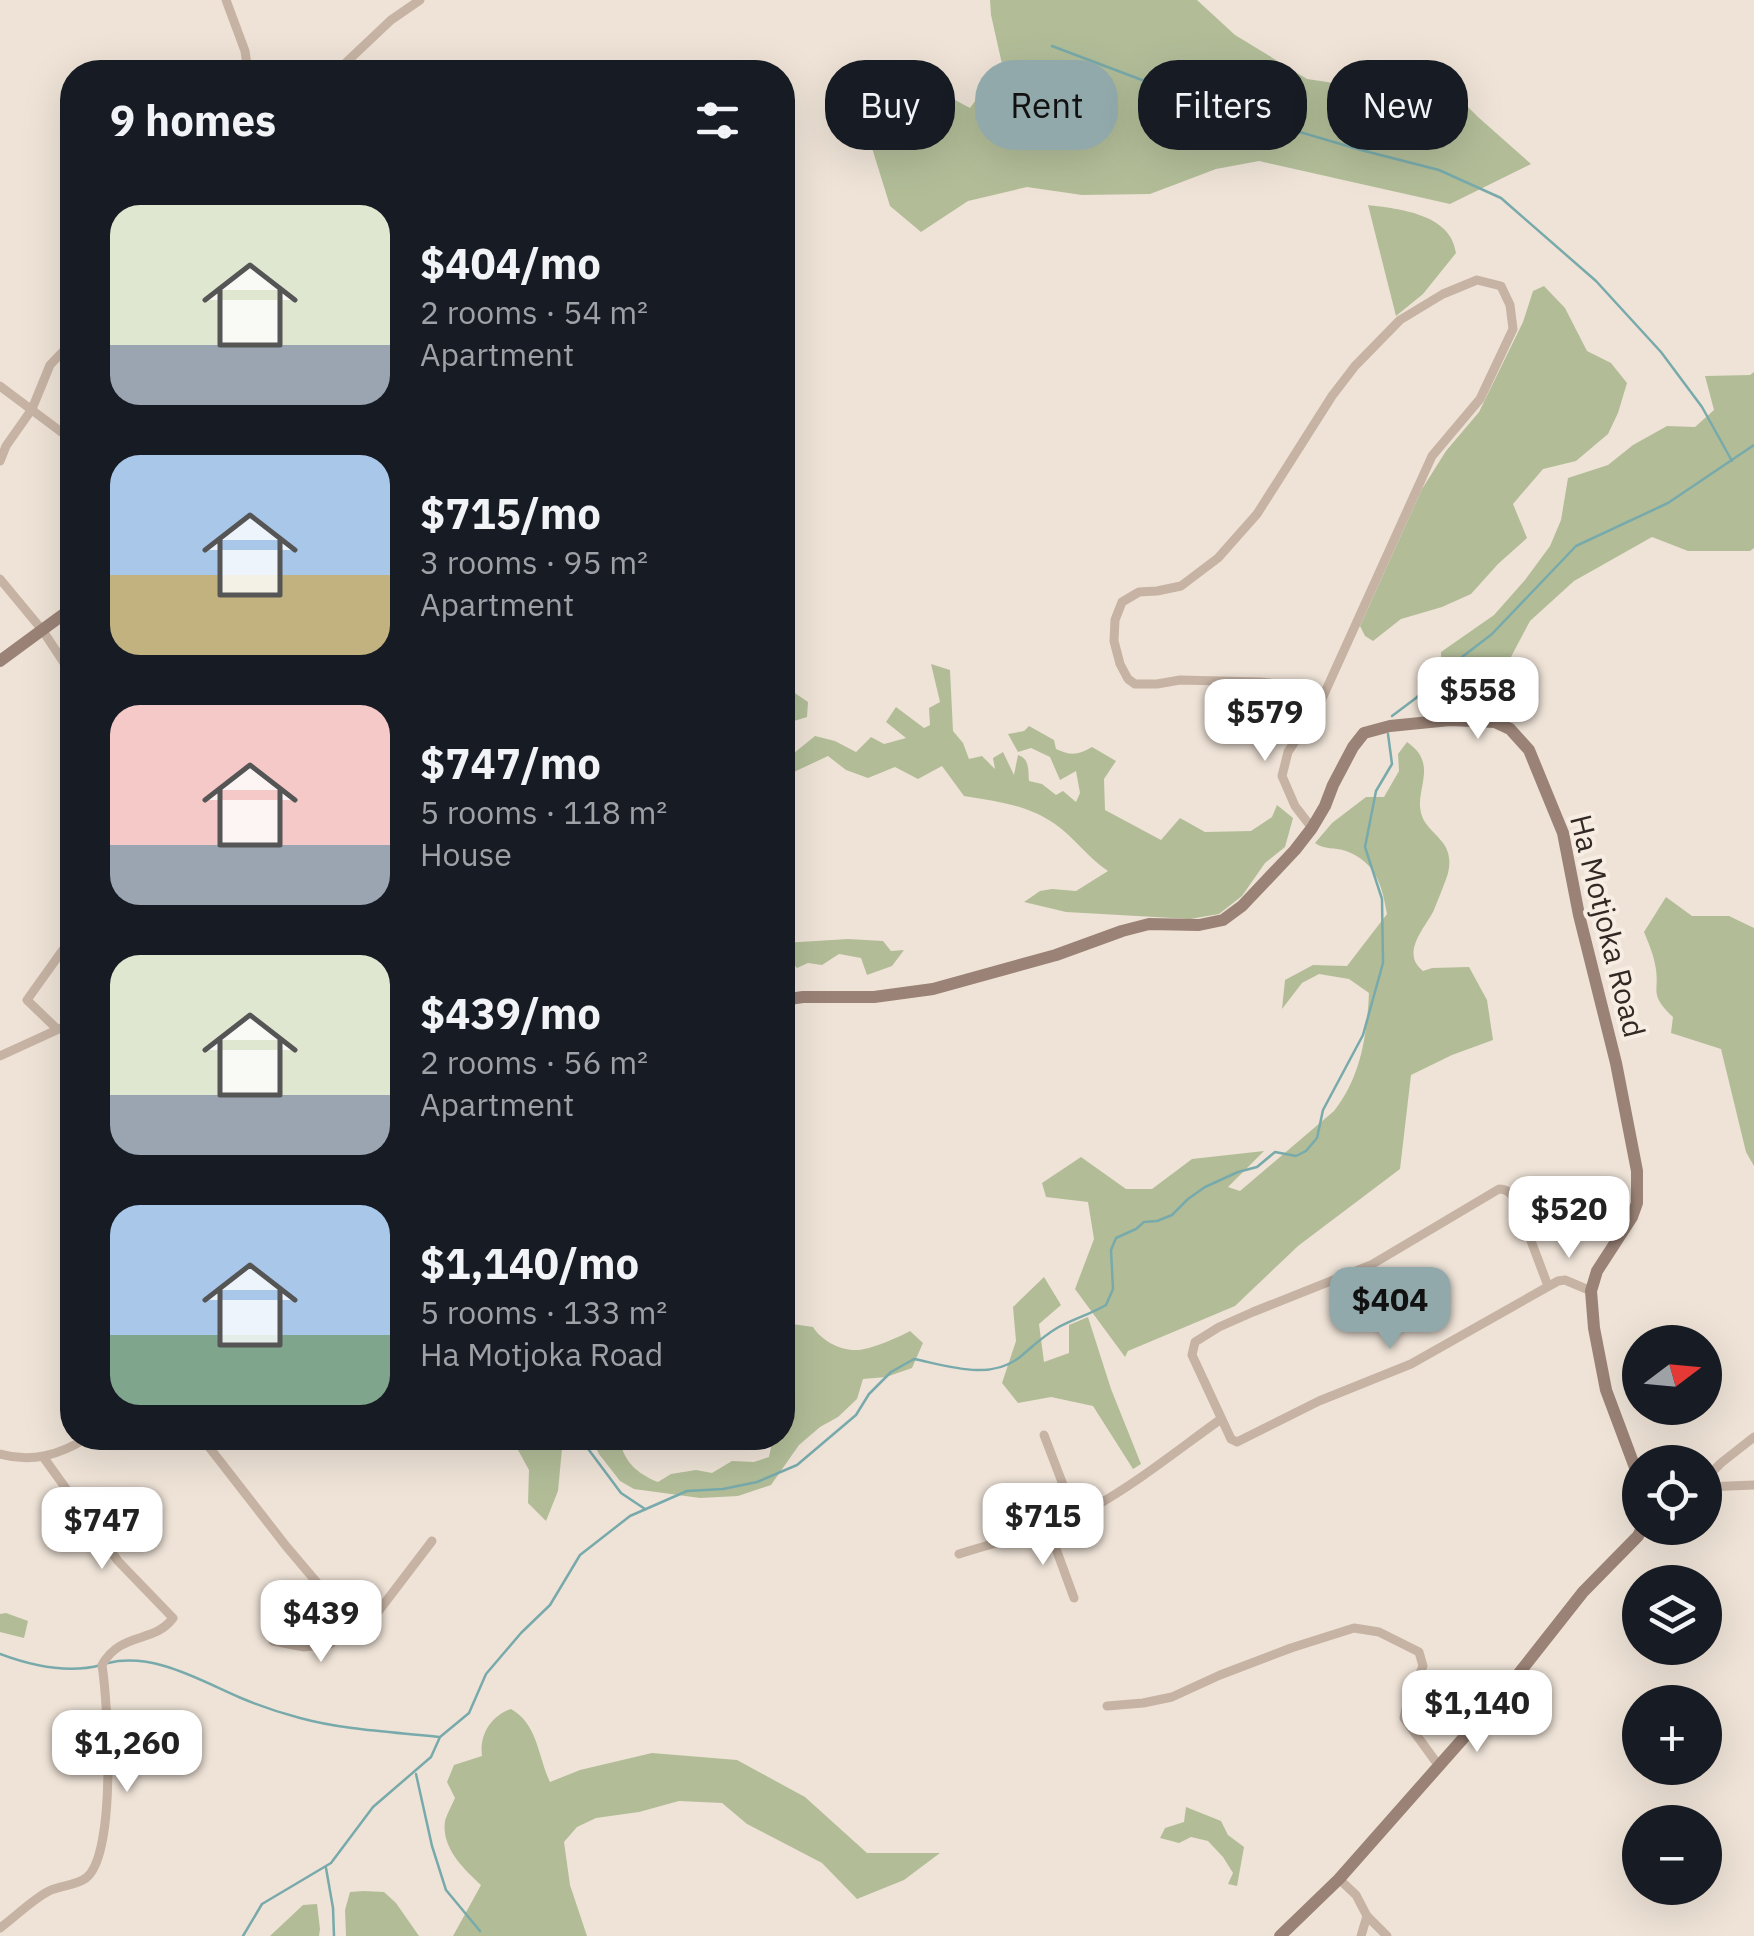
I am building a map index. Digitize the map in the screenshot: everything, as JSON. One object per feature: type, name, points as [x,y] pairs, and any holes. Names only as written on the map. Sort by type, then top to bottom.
[{"type":"street","points":[[226,0],[246,60]]},
{"type":"street","points":[[349,60],[391,20],[420,0]]},
{"type":"street","points":[[1312,828],[1295,806],[1282,776],[1288,752],[1320,701],[1432,456],[1480,399],[1513,328],[1510,305],[1501,286],[1477,280],[1443,294],[1400,320],[1361,359],[1332,396],[1257,514],[1218,558],[1181,586],[1139,592],[1122,602],[1114,642],[1120,664],[1135,684],[1180,680],[1260,682],[1302,687],[1320,701]]},
{"type":"street","points":[[0,462],[6,446],[32,409],[50,365],[60,355]]},
{"type":"street","points":[[0,386],[60,431]]},
{"type":"street","points":[[0,579],[60,657]]},
{"type":"street","points":[[0,661],[60,618]]},
{"type":"street","name":"Ha Motjoka Road","points":[[795,1000],[919,992],[1056,955],[1122,930],[1149,924],[1223,920],[1242,906],[1312,828],[1364,733],[1425,722],[1494,722],[1510,729],[1529,750],[1563,833],[1637,1171],[1632,1217],[1597,1271],[1591,1291]]},
{"type":"street","points":[[57,1029],[28,1000],[60,954]]},
{"type":"street","points":[[0,1056],[60,1028]]},
{"type":"street","points":[[1548,1286],[1511,1194],[1505,1190],[1490,1192],[1371,1265],[1219,1327],[1195,1342],[1192,1356],[1230,1439],[1237,1442],[1319,1401],[1411,1364],[1565,1280],[1591,1291],[1606,1390],[1626,1445]]},
{"type":"street","points":[[959,1554],[1075,1516],[1135,1481],[1221,1419]]},
{"type":"street","points":[[1044,1436],[1075,1516]]},
{"type":"street","points":[[1722,1462],[1754,1437]]},
{"type":"street","points":[[0,1454],[29,1459],[44,1458],[61,1450]]},
{"type":"street","points":[[211,1450],[286,1546],[352,1624],[360,1628],[371,1620],[432,1541]]},
{"type":"street","points":[[0,1928],[50,1890],[87,1877],[98,1862],[108,1793],[102,1665],[110,1652],[166,1628],[173,1618],[118,1560],[44,1458]]},
{"type":"street","points":[[1722,1487],[1754,1485]]},
{"type":"street","points":[[1048,1526],[1074,1598]]},
{"type":"street","points":[[1280,1936],[1339,1879],[1505,1692],[1583,1592],[1629,1545]]},
{"type":"street","points":[[272,1641],[304,1647],[330,1644],[352,1624]]},
{"type":"street","points":[[1107,1706],[1172,1697],[1255,1661],[1354,1628],[1379,1632],[1418,1652],[1423,1666],[1404,1718],[1439,1766]]},
{"type":"street","points":[[1339,1879],[1387,1936]]},
{"type":"street","points":[[1361,1936],[1367,1916]]},
{"type":"green space","points":[[990,0],[1197,0],[1235,35],[1276,60],[1138,60],[1138,150],[1307,150],[1307,79],[1327,82],[1327,150],[1468,150],[1468,107],[1531,164],[1450,204],[1259,161],[1216,169],[1150,194],[1082,195],[1027,187],[968,201],[921,232],[890,206],[873,150],[955,150],[955,100],[970,108],[975,101],[975,150],[1118,150],[1118,60],[1001,60]]},
{"type":"green space","points":[[1368,205],[1409,212],[1434,222],[1445,230],[1456,253],[1423,294],[1396,316]]},
{"type":"green space","points":[[1544,286],[1565,308],[1587,351],[1611,363],[1627,383],[1608,434],[1576,461],[1543,469],[1513,504],[1527,538],[1471,594],[1401,619],[1373,641],[1360,626],[1422,489],[1446,451],[1479,412],[1523,322],[1533,291]]},
{"type":"green space","points":[[1754,372],[1754,548],[1688,551],[1652,537],[1574,581],[1530,621],[1503,672],[1458,684],[1442,695],[1441,652],[1494,615],[1550,546],[1561,520],[1568,478],[1608,465],[1667,426],[1695,427],[1714,410],[1705,376]]},
{"type":"green space","points":[[931,664],[950,670],[953,731],[969,759],[982,756],[995,769],[993,758],[1003,752],[1014,775],[1018,755],[1026,762],[1029,781],[1042,784],[1056,795],[1063,791],[1076,802],[1080,793],[1076,771],[1060,780],[1050,757],[1031,748],[1018,752],[1008,734],[1029,726],[1054,740],[1056,749],[1074,754],[1092,747],[1116,761],[1104,779],[1105,810],[1161,840],[1180,818],[1205,832],[1251,831],[1272,817],[1277,805],[1293,818],[1285,847],[1265,863],[1242,896],[1219,914],[1190,919],[1066,912],[1024,902],[1040,891],[1076,891],[1108,871],[1062,829],[1034,812],[964,796],[942,766],[918,779],[895,767],[868,778],[846,770],[828,756],[795,772],[795,752],[815,736],[856,752],[871,737],[884,744],[906,738],[886,722],[896,707],[924,728],[930,725],[929,708],[940,702]]},
{"type":"green space","points":[[795,693],[808,702],[807,717],[795,721]]},
{"type":"green space","points":[[1407,742],[1417,750],[1424,768],[1421,813],[1445,845],[1449,862],[1434,910],[1416,940],[1416,964],[1423,971],[1469,967],[1487,1000],[1493,1040],[1411,1075],[1400,1169],[1298,1246],[1235,1306],[1128,1351],[1125,1357],[1075,1289],[1094,1239],[1088,1202],[1046,1197],[1042,1183],[1081,1157],[1126,1189],[1152,1189],[1192,1159],[1264,1151],[1228,1187],[1240,1191],[1334,1111],[1351,1084],[1361,1055],[1369,993],[1349,979],[1319,974],[1302,983],[1282,1009],[1285,980],[1313,965],[1347,966],[1387,914],[1380,884],[1364,861],[1346,851],[1315,843],[1332,823],[1366,797],[1384,797],[1399,771],[1398,754]]},
{"type":"green space","points":[[1666,897],[1692,916],[1729,916],[1754,928],[1754,1166],[1746,1152],[1721,1049],[1671,1033],[1673,1017],[1657,997],[1655,964],[1644,932]]},
{"type":"green space","points":[[883,941],[891,951],[904,950],[892,966],[867,975],[861,958],[839,954],[822,965],[808,963],[797,968],[795,942]]},
{"type":"green space","points":[[1044,1277],[1061,1305],[1039,1324],[1044,1362],[1069,1353],[1069,1325],[1088,1317],[1141,1464],[1133,1469],[1093,1406],[1051,1397],[1018,1403],[1002,1383],[1016,1341],[1013,1307]]},
{"type":"green space","points":[[795,1324],[813,1327],[826,1340],[849,1350],[875,1346],[910,1331],[923,1343],[912,1368],[886,1377],[863,1379],[857,1399],[799,1445],[771,1485],[738,1496],[700,1498],[634,1489],[620,1481],[597,1450],[623,1450],[632,1465],[658,1482],[671,1474],[696,1470],[712,1473],[732,1461],[754,1462],[769,1457],[770,1450],[795,1450]]},
{"type":"green space","points":[[518,1450],[562,1450],[558,1491],[546,1521],[528,1503],[529,1470]]},
{"type":"green space","points":[[0,1614],[28,1621],[24,1638],[0,1632]]},
{"type":"green space","points":[[511,1709],[532,1732],[550,1782],[580,1770],[652,1753],[737,1760],[805,1797],[867,1853],[940,1853],[904,1880],[857,1899],[822,1863],[747,1824],[722,1803],[679,1801],[596,1818],[577,1827],[564,1842],[570,1885],[587,1936],[453,1936],[481,1885],[455,1857],[447,1840],[445,1821],[455,1798],[447,1782],[454,1765],[482,1756],[482,1741],[488,1727]]},
{"type":"green space","points":[[1186,1807],[1221,1821],[1228,1835],[1244,1847],[1237,1886],[1228,1884],[1233,1873],[1208,1841],[1191,1837],[1179,1843],[1160,1838],[1165,1828],[1184,1822]]},
{"type":"green space","points":[[350,1892],[384,1892],[419,1936],[346,1936],[345,1910]]},
{"type":"green space","points":[[317,1904],[319,1936],[270,1936],[303,1905]]},
{"type":"waterway","points":[[1052,46],[1208,105],[1439,170],[1501,198],[1596,281],[1661,352],[1702,407],[1732,461]]},
{"type":"waterway","points":[[1392,716],[1492,634],[1576,546],[1668,503],[1754,445]]},
{"type":"waterway","points":[[243,1936],[262,1904],[331,1863],[373,1807],[431,1757],[440,1737],[469,1713],[486,1674],[550,1605],[580,1555],[630,1516],[687,1491],[757,1482],[797,1465],[856,1415],[869,1394],[891,1372],[914,1359],[968,1370],[1008,1364],[1057,1328],[1106,1305],[1113,1289],[1111,1250],[1116,1238],[1144,1222],[1172,1215],[1205,1187],[1257,1167],[1275,1152],[1296,1156],[1306,1151],[1317,1138],[1323,1110],[1363,1035],[1383,963],[1382,899],[1365,847],[1376,791],[1392,764],[1388,734]]},
{"type":"waterway","points":[[589,1450],[621,1493],[645,1509]]},
{"type":"waterway","points":[[0,1654],[50,1667],[76,1669],[101,1665]]},
{"type":"waterway","points":[[108,1663],[143,1661],[160,1665],[263,1707],[317,1722],[439,1737]]},
{"type":"waterway","points":[[416,1774],[446,1890],[480,1931]]},
{"type":"waterway","points":[[326,1868],[334,1936]]}]
